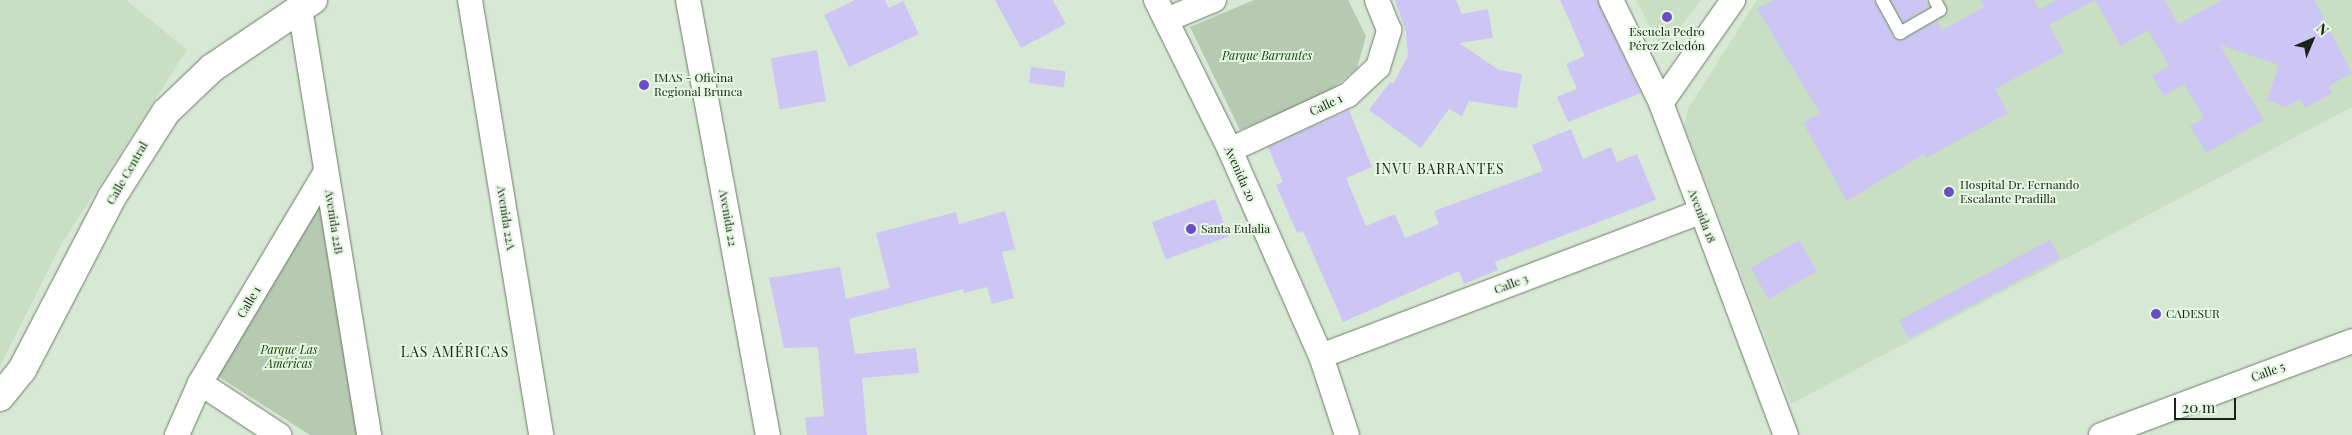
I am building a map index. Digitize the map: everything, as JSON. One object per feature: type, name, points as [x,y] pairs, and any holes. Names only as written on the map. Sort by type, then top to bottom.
[{"type":"main road","name":"Calle Central","points":[[0,397],[22,370],[112,198],[166,112],[212,68],[307,4]]},
{"type":"street","name":"Avenida 22A","points":[[470,0],[541,435]]},
{"type":"street","name":"Avenida 22","points":[[688,0],[762,434]]},
{"type":"street","points":[[1161,10],[1214,0]]},
{"type":"street","name":"Calle 1","points":[[1230,150],[1348,95],[1378,67],[1389,30],[1378,0]]},
{"type":"street","name":"Avenida 18","points":[[1611,0],[1661,103],[1783,427]]},
{"type":"street","points":[[1661,103],[1733,0]]},
{"type":"street","name":"Avenida 22B","points":[[307,4],[326,172],[369,435]]},
{"type":"street","name":"Avenida 20","points":[[1161,10],[1230,150],[1321,356],[1347,435]]},
{"type":"street","name":"Calle 1","points":[[177,435],[200,383],[326,172]]},
{"type":"street","name":"Calle 3","points":[[1321,356],[1701,212]]},
{"type":"street","name":"Calle 5","points":[[2101,435],[2352,341]]},
{"type":"street","points":[[200,383],[279,435]]},
{"type":"street","points":[[1783,427],[1802,435]]},
{"type":"lane","points":[[1882,0],[1900,33],[1940,10],[1935,0]]},
{"type":"shaded area","points":[[0,0],[126,0],[187,50],[62,243],[0,366]]},
{"type":"shaded area","name":"Escuela Pedro Pérez Zeledón","points":[[1636,0],[1701,0],[1675,34],[1658,42]]},
{"type":"shaded area","name":"Hospital Dr. Fernando Escalante Pradilla","points":[[1757,0],[2352,0],[2352,107],[1791,404],[1684,125],[1688,109]]},
{"type":"green space","name":"Parque Barrantes","points":[[1254,0],[1348,0],[1366,36],[1357,68],[1329,92],[1240,130],[1190,27]]},
{"type":"green space","name":"Parque Las Américas","points":[[317,192],[358,435],[310,435],[216,375]]},
{"type":"building","points":[[855,0],[885,0],[889,8],[903,1],[919,34],[849,67],[824,15]]},
{"type":"building","points":[[995,0],[1053,0],[1066,24],[1021,48]]},
{"type":"building","points":[[1395,0],[1456,0],[1462,14],[1488,9],[1493,38],[1459,43],[1499,70],[1522,74],[1517,108],[1469,101],[1462,116],[1449,109],[1421,148],[1369,110],[1390,82],[1393,84],[1408,56],[1406,32]]},
{"type":"building","points":[[1560,0],[1597,0],[1641,93],[1568,122],[1557,97],[1577,89],[1566,64],[1585,56]]},
{"type":"building","points":[[1773,0],[1874,0],[1893,37],[1900,41],[1937,21],[1942,30],[1984,7],[1981,0],[2034,0],[2039,10],[2056,0],[2095,0],[2049,25],[2064,52],[1995,89],[2008,113],[1926,158],[1924,154],[1847,201],[1803,123],[1820,113],[1757,9]]},
{"type":"building","points":[[1891,0],[1925,0],[1929,7],[1903,22]]},
{"type":"building","points":[[2095,0],[2165,0],[2178,24],[2222,0],[2314,0],[2352,73],[2329,86],[2332,93],[2305,108],[2300,99],[2286,107],[2267,100],[2279,65],[2220,45],[2264,120],[2206,153],[2190,126],[2204,118],[2184,84],[2164,96],[2152,76],[2169,66],[2148,30],[2121,46]]},
{"type":"building","points":[[817,50],[826,101],[780,109],[771,58]]},
{"type":"building","points":[[1031,67],[1066,71],[1064,87],[1029,83]]},
{"type":"building","points":[[1349,110],[1372,167],[1346,178],[1366,226],[1395,214],[1405,238],[1439,224],[1434,211],[1543,171],[1532,145],[1571,129],[1583,159],[1611,147],[1617,162],[1637,154],[1656,200],[1495,262],[1498,270],[1464,284],[1459,271],[1343,322],[1303,231],[1297,233],[1276,185],[1283,182],[1268,147]]},
{"type":"building","name":"Santa Eulalia","points":[[1215,199],[1229,237],[1166,260],[1152,222]]},
{"type":"building","points":[[1005,211],[1015,249],[1002,252],[1014,298],[992,304],[987,287],[964,293],[963,289],[849,319],[855,354],[916,348],[919,373],[862,378],[867,435],[807,435],[805,418],[824,416],[818,347],[784,348],[769,278],[840,267],[846,299],[890,288],[876,233],[956,212],[959,224]]},
{"type":"building","points":[[1799,240],[1817,271],[1769,299],[1751,268]]},
{"type":"building","points":[[2050,240],[2060,259],[1909,339],[1899,320]]},
{"type":"place","name":"Escuela Pedro Pérez Zeledón","points":[[1667,17]]},
{"type":"place","name":"IMAS - Oficina Regional Brunca","points":[[644,85]]},
{"type":"place","name":"Hospital Dr. Fernando Escalante Pradilla","points":[[1949,192]]},
{"type":"place","name":"Santa Eulalia","points":[[1191,229]]},
{"type":"place","name":"CADESUR","points":[[2156,314]]},
{"type":"district","name":"INVU BARRANTES","points":[[1440,169]]},
{"type":"district","name":"LAS AMÉRICAS","points":[[455,352]]}]
